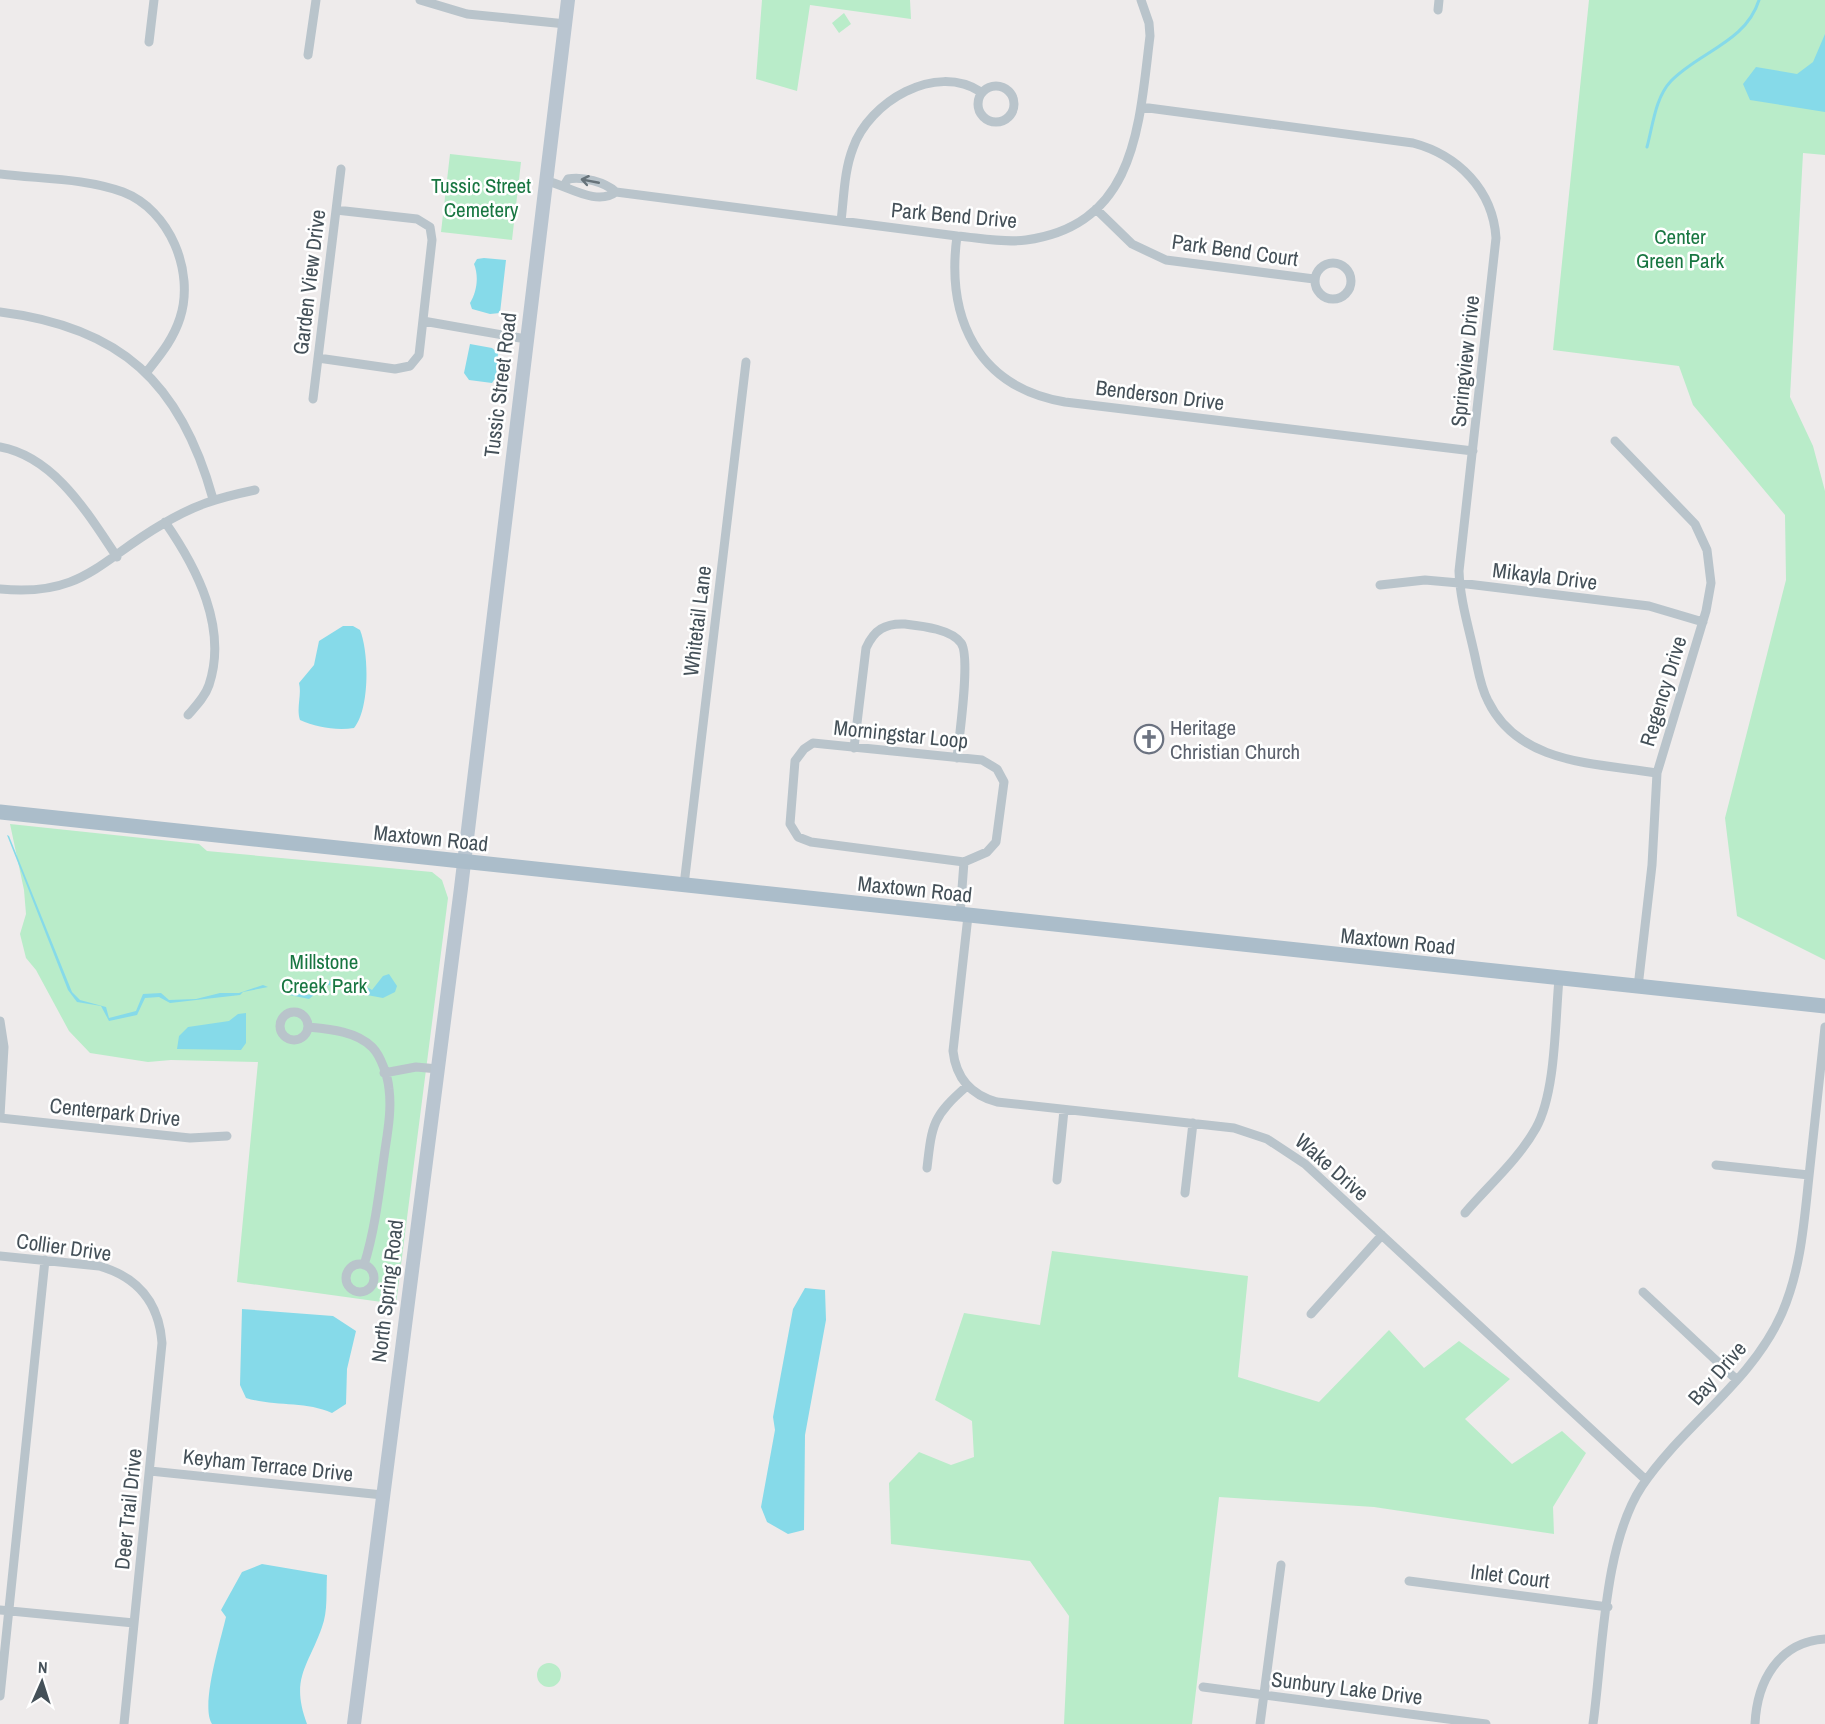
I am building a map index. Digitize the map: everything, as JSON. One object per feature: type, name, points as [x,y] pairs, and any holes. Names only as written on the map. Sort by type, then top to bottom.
[{"type":"main road","name":"Tussic Street Road","points":[[464,863],[568,0]]},
{"type":"main road","name":"Maxtown Road","points":[[0,812],[1825,1006]]},
{"type":"main road","name":"North Spring Road","points":[[354,1724],[464,863]]},
{"type":"street","points":[[149,42],[154,0]]},
{"type":"street","points":[[308,56],[316,0]]},
{"type":"street","points":[[420,0],[467,14],[566,24]]},
{"type":"street","name":"Park Bend Drive","points":[[565,184],[568,179],[574,178],[604,184],[615,192],[957,236],[1006,241],[1044,237],[1080,222],[1096,209],[1117,186],[1126,169],[1133,152],[1150,36],[1149,23],[1142,0]]},
{"type":"street","points":[[842,221],[852,149],[874,115],[896,97],[933,83],[964,84],[981,92]]},
{"type":"street","name":"Springview Drive","points":[[1141,107],[1413,143],[1440,152],[1472,177],[1490,206],[1496,238],[1460,584],[1482,685],[1493,710],[1506,728],[1531,747],[1558,757],[1658,773]]},
{"type":"street","name":"Garden View Drive","points":[[313,399],[341,169]]},
{"type":"street","points":[[0,174],[111,188],[137,199],[169,232],[183,272],[183,303],[168,345],[146,373]]},
{"type":"street","name":"Park Bend Drive","points":[[546,181],[565,184],[574,193],[606,197],[615,192]]},
{"type":"street","name":"Park Bend Court","points":[[1096,209],[1132,244],[1166,260],[1314,279]]},
{"type":"street","points":[[318,358],[395,369],[410,366],[419,355],[432,240],[430,227],[417,219],[336,210]]},
{"type":"street","name":"Benderson Drive","points":[[957,236],[955,292],[961,319],[968,335],[988,363],[1023,389],[1065,402],[1473,451]]},
{"type":"street","points":[[0,312],[32,316],[76,328],[103,342],[146,373],[164,393],[189,432],[213,499]]},
{"type":"street","points":[[423,321],[526,339]]},
{"type":"street","name":"Whitetail Lane","points":[[684,885],[746,362]]},
{"type":"street","name":"Regency Drive","points":[[1615,441],[1686,512],[1702,537],[1710,566],[1711,583],[1703,622],[1658,773],[1653,865],[1638,987]]},
{"type":"street","points":[[0,447],[20,453],[48,469],[70,492],[117,557]]},
{"type":"street","points":[[0,589],[38,589],[87,576],[165,522],[213,499],[255,490]]},
{"type":"street","points":[[165,522],[197,576],[211,622],[214,648],[208,686],[188,715]]},
{"type":"street","name":"Mikayla Drive","points":[[1380,585],[1418,580],[1460,584],[1648,606],[1703,622]]},
{"type":"street","points":[[854,747],[866,648],[872,634],[886,625],[905,624],[950,633],[963,644],[966,661],[957,758]]},
{"type":"street","name":"Morningstar Loop","points":[[813,743],[957,758],[982,760],[997,769],[1004,782],[996,842],[987,852],[964,862],[812,842],[798,837],[790,824],[795,761],[804,749],[813,743]]},
{"type":"street","points":[[927,1168],[931,1135],[938,1115],[967,1086],[957,1069],[953,1051],[964,916],[964,862]]},
{"type":"street","points":[[1465,1213],[1527,1142],[1540,1119],[1548,1093],[1559,979]]},
{"type":"street","points":[[0,1021],[4,1047],[0,1117]]},
{"type":"street","points":[[308,1027],[335,1029],[372,1047],[389,1088],[388,1123],[374,1229],[364,1265]]},
{"type":"street","name":"Bay Drive","points":[[1593,1724],[1615,1554],[1623,1522],[1646,1480],[1737,1380],[1769,1338],[1791,1291],[1802,1245],[1825,1027]]},
{"type":"street","points":[[384,1073],[416,1067],[438,1069]]},
{"type":"street","name":"Wake Drive","points":[[967,1086],[976,1094],[997,1102],[1234,1128],[1280,1146],[1305,1164],[1646,1480]]},
{"type":"street","points":[[1056,1180],[1064,1110]]},
{"type":"street","name":"Centerpark Drive","points":[[0,1117],[190,1138],[227,1136]]},
{"type":"street","points":[[1185,1193],[1193,1123]]},
{"type":"street","points":[[1716,1165],[1809,1175]]},
{"type":"street","points":[[1311,1314],[1382,1235]]},
{"type":"street","name":"Collier Drive","points":[[0,1256],[113,1270],[135,1283],[149,1299]]},
{"type":"street","points":[[0,1696],[4,1610],[45,1260]]},
{"type":"street","points":[[1642,1292],[1737,1380]]},
{"type":"street","name":"Deer Trail Drive","points":[[124,1724],[162,1344],[159,1322],[149,1299]]},
{"type":"street","name":"Keyham Terrace Drive","points":[[150,1471],[383,1495]]},
{"type":"street","points":[[1260,1724],[1281,1565]]},
{"type":"street","name":"Inlet Court","points":[[1409,1581],[1608,1607]]},
{"type":"street","points":[[4,1610],[134,1623]]},
{"type":"street","points":[[1755,1724],[1761,1685],[1776,1661],[1793,1648],[1825,1639]]},
{"type":"street","name":"Sunbury Lake Drive","points":[[1203,1687],[1486,1724]]},
{"type":"green space","points":[[762,0],[910,0],[911,19],[810,5],[797,91],[756,79]]},
{"type":"green space","name":"Center Green Park","points":[[1589,0],[1825,0],[1825,155],[1803,153],[1790,397],[1813,446],[1825,491],[1825,960],[1737,916],[1725,818],[1786,580],[1785,515],[1693,405],[1679,366],[1553,350]]},
{"type":"green space","points":[[844,13],[851,24],[839,33],[832,23]]},
{"type":"green space","name":"Tussic Street Cemetery","points":[[450,154],[521,162],[512,240],[441,232]]},
{"type":"green space","name":"Millstone Creek Park","points":[[10,824],[199,844],[207,851],[432,872],[442,880],[448,898],[396,1304],[237,1282],[258,1062],[171,1060],[148,1062],[90,1053],[69,1031],[36,970],[26,958],[20,934],[26,914],[24,890]]},
{"type":"green space","points":[[1052,1251],[1248,1276],[1238,1377],[1319,1402],[1389,1330],[1424,1368],[1459,1341],[1510,1379],[1465,1419],[1512,1464],[1562,1431],[1586,1453],[1553,1507],[1554,1534],[1374,1507],[1219,1497],[1192,1724],[1064,1724],[1069,1616],[1030,1561],[891,1544],[889,1483],[919,1452],[951,1465],[974,1457],[972,1421],[935,1400],[964,1313],[1040,1325]]},
{"type":"green space","points":[[549,1663],[558,1666],[561,1675],[558,1684],[549,1687],[540,1684],[537,1675],[540,1666]]},
{"type":"water","points":[[1825,34],[1825,112],[1750,100],[1743,84],[1756,67],[1797,74],[1813,62]]},
{"type":"water","points":[[477,259],[506,260],[500,313],[490,314],[472,309],[470,303],[476,284],[474,264]]},
{"type":"water","points":[[470,344],[492,348],[498,353],[496,377],[492,383],[469,380],[464,373]]},
{"type":"water","points":[[343,626],[353,626],[360,630],[365,652],[365,694],[363,708],[354,728],[333,729],[300,720],[299,683],[314,665],[319,641]]},
{"type":"water","points":[[7,835],[72,992],[80,1000],[106,1007],[109,1018],[136,1011],[143,994],[161,993],[169,1000],[196,999],[220,993],[239,993],[263,985],[268,987],[243,992],[240,995],[170,1003],[159,997],[145,998],[137,1015],[109,1021],[101,1006],[77,1002],[68,990]]},
{"type":"water","points":[[389,974],[397,986],[395,992],[383,998],[367,995],[361,987],[326,985],[309,999],[280,993],[312,995],[321,984],[332,981],[354,983],[372,990],[383,976]]},
{"type":"water","points":[[246,1013],[246,1043],[241,1050],[177,1049],[179,1036],[188,1027],[229,1021],[238,1014]]},
{"type":"water","points":[[805,1288],[825,1290],[826,1320],[805,1435],[804,1530],[788,1534],[767,1522],[761,1507],[775,1430],[773,1417],[793,1309]]},
{"type":"water","points":[[242,1309],[333,1316],[356,1331],[347,1369],[346,1404],[332,1413],[311,1407],[246,1398],[240,1385]]},
{"type":"water","points":[[262,1564],[327,1575],[324,1621],[303,1673],[301,1684],[300,1695],[307,1724],[212,1724],[208,1703],[226,1617],[221,1610],[242,1572]]},
{"type":"waterway","points":[[1647,147],[1661,95],[1671,81],[1744,26],[1759,0]]},
{"type":"place","name":"Heritage Christian Church","points":[[1149,739]]}]
